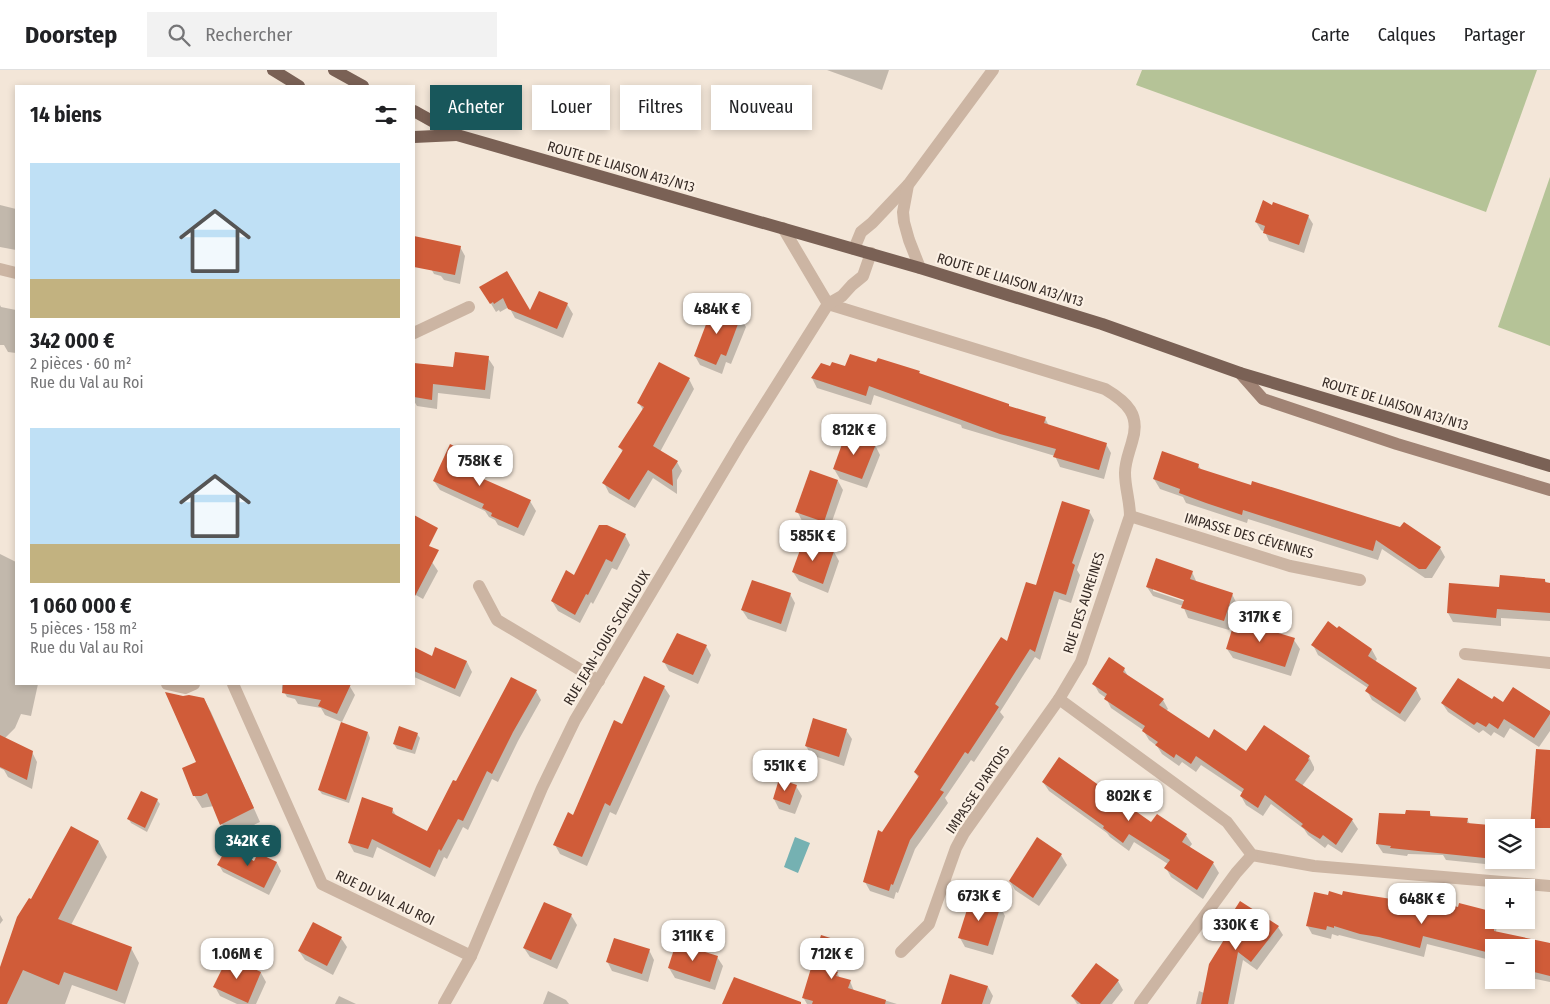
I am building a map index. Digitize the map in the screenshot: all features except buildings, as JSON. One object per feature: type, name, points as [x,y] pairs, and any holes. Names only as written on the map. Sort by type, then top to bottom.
[{"type":"main road","points":[[273,70],[297,85]]},
{"type":"main road","points":[[334,70],[361,85]]},
{"type":"main road","points":[[415,112],[457,136]]},
{"type":"main road","points":[[415,137],[457,136]]},
{"type":"main road","name":"ROUTE DE LIAISON A13/N13","points":[[457,136],[920,268],[1102,324],[1240,373],[1550,466]]},
{"type":"main road","points":[[1240,373],[1263,399],[1397,444],[1550,490]]},
{"type":"street","points":[[854,249],[861,232],[908,185],[993,70]]},
{"type":"street","points":[[908,185],[903,212],[904,222],[908,240],[920,268]]},
{"type":"street","points":[[783,228],[828,304]]},
{"type":"street","name":"RUE JEAN-LOUIS SCIALLOUX","points":[[444,1004],[471,956],[558,753],[575,720],[741,442],[828,304],[842,296],[863,276],[871,254]]},
{"type":"street","points":[[0,268],[15,274]]},
{"type":"street","name":"RUE DES AUREINES","points":[[828,304],[1105,389],[1119,397],[1134,417],[1135,429],[1125,473],[1130,502],[1130,516],[1081,662],[1059,699]]},
{"type":"street","points":[[415,333],[469,307]]},
{"type":"street","name":"IMPASSE DES CÉVENNES","points":[[1130,516],[1290,566],[1360,580]]},
{"type":"street","points":[[479,586],[497,620],[599,681]]},
{"type":"street","points":[[1465,654],[1550,663]]},
{"type":"street","points":[[171,685],[185,688],[192,685]]},
{"type":"street","name":"RUE DU VAL AU ROI","points":[[233,685],[322,884],[471,956]]},
{"type":"street","points":[[1059,699],[1227,822],[1252,855],[1314,866],[1550,886]]},
{"type":"street","name":"IMPASSE D'ARTOIS","points":[[901,952],[929,924],[956,848],[964,833],[1059,699]]},
{"type":"street","points":[[1140,1004],[1236,873],[1252,855]]},
{"type":"green space","points":[[1142,70],[1537,70],[1486,212],[1136,85]]},
{"type":"green space","points":[[1550,177],[1550,346],[1498,327]]},
{"type":"water","points":[[795,837],[810,843],[798,873],[784,867]]}]
